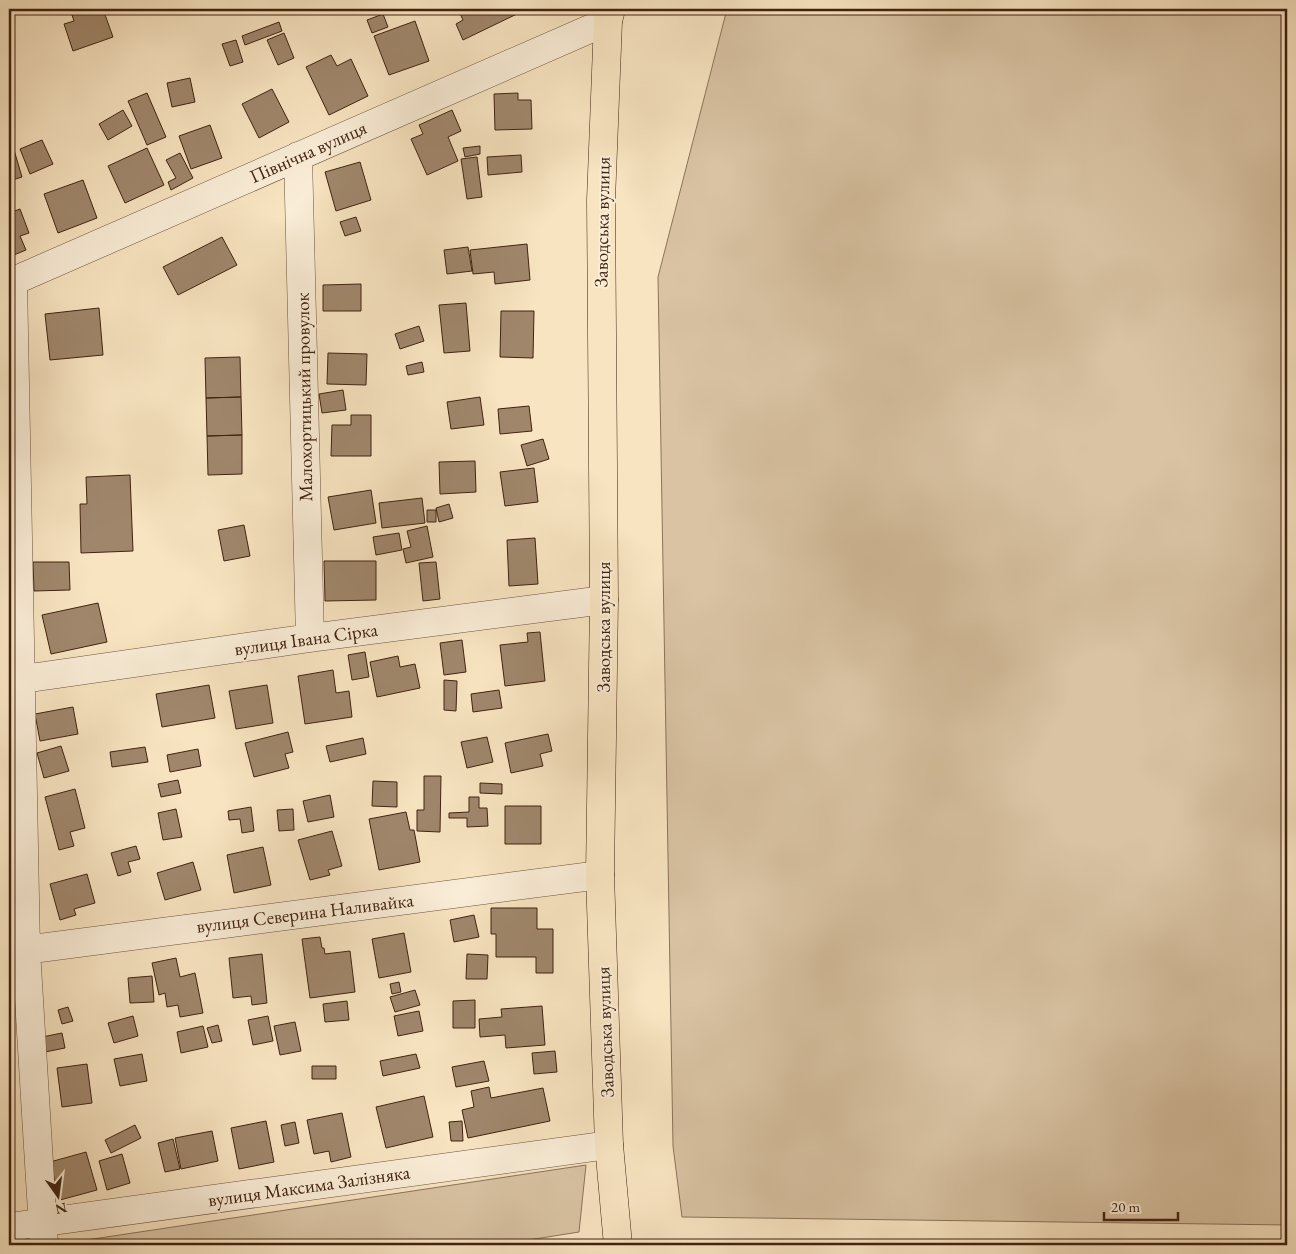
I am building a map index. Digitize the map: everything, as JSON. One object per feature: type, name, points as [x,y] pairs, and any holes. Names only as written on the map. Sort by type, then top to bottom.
[{"type":"main road","name":"Заводська вулиця","points":[[610,15],[601,200],[604,600],[600,875],[609,1146],[618,1245]]},
{"type":"street","name":"Північна вулиця","points":[[11,282],[298,156],[610,15]]},
{"type":"street","name":"Малохортицький провулок","points":[[298,156],[310,638]]},
{"type":"street","points":[[11,282],[17,951],[43,1234]]},
{"type":"street","name":"вулиця Івана Сірка","points":[[14,680],[310,638],[604,600]]},
{"type":"street","name":"вулиця Северина Наливайка","points":[[17,951],[600,875]]},
{"type":"street","name":"вулиця Максима Залізняка","points":[[9,1227],[43,1234],[609,1146]]},
{"type":"shaded area","points":[[727,9],[1287,9],[1287,1225],[682,1217],[673,1146],[658,277]]},
{"type":"shaded area","points":[[586,1165],[579,1232],[497,1245],[74,1245],[73,1242]]},
{"type":"building","points":[[70,9],[103,9],[113,37],[73,51],[64,24],[74,21]]},
{"type":"building","points":[[458,9],[520,9],[521,12],[463,40],[456,24],[463,20]]},
{"type":"building","points":[[383,14],[388,27],[372,33],[367,20]]},
{"type":"building","points":[[415,21],[429,61],[389,75],[374,36]]},
{"type":"building","points":[[279,22],[282,31],[245,45],[242,36]]},
{"type":"building","points":[[284,33],[294,58],[278,65],[267,40]]},
{"type":"building","points":[[236,40],[243,62],[230,66],[222,44]]},
{"type":"building","points":[[331,55],[337,66],[351,59],[368,96],[329,115],[306,67]]},
{"type":"building","points":[[190,78],[195,102],[172,107],[167,83]]},
{"type":"building","points":[[272,89],[289,122],[259,138],[242,104]]},
{"type":"building","points":[[147,93],[166,137],[147,145],[128,101]]},
{"type":"building","points":[[518,93],[518,100],[531,100],[532,129],[495,130],[494,94]]},
{"type":"building","points":[[123,110],[132,126],[108,140],[99,124]]},
{"type":"building","points":[[452,110],[461,131],[448,137],[458,161],[427,175],[411,139],[423,134],[419,125]]},
{"type":"building","points":[[210,125],[222,158],[191,169],[179,136]]},
{"type":"building","points":[[42,140],[53,164],[30,174],[20,149]]},
{"type":"building","points":[[480,146],[480,154],[465,157],[463,148]]},
{"type":"building","points":[[147,148],[164,185],[125,203],[108,166]]},
{"type":"building","points":[[14,150],[22,177],[9,181],[9,152]]},
{"type":"building","points":[[180,153],[193,178],[171,190],[168,182],[176,178],[166,160]]},
{"type":"building","points":[[521,155],[522,172],[488,175],[487,157]]},
{"type":"building","points":[[477,157],[482,197],[467,199],[461,159]]},
{"type":"building","points":[[360,162],[371,200],[336,211],[325,172]]},
{"type":"building","points":[[83,180],[97,218],[58,233],[44,194]]},
{"type":"building","points":[[20,209],[29,233],[20,236],[26,250],[9,257],[9,213]]},
{"type":"building","points":[[356,217],[361,231],[345,236],[340,222]]},
{"type":"building","points":[[222,237],[237,265],[178,295],[163,267]]},
{"type":"building","points":[[527,244],[530,280],[495,284],[494,272],[473,274],[470,250]]},
{"type":"building","points":[[468,247],[472,271],[447,274],[444,250]]},
{"type":"building","points":[[361,284],[361,311],[323,311],[323,285]]},
{"type":"building","points":[[466,303],[470,351],[444,353],[439,305]]},
{"type":"building","points":[[99,308],[103,355],[50,360],[45,314]]},
{"type":"building","points":[[501,311],[534,311],[533,358],[500,357]]},
{"type":"building","points":[[419,326],[424,341],[400,349],[395,334]]},
{"type":"building","points":[[328,353],[367,354],[366,385],[327,384]]},
{"type":"building","points":[[240,357],[241,397],[206,398],[205,358]]},
{"type":"building","points":[[422,362],[424,372],[408,375],[406,366]]},
{"type":"building","points":[[343,390],[346,410],[322,413],[319,394]]},
{"type":"building","points":[[241,397],[242,435],[207,436],[206,398]]},
{"type":"building","points":[[480,397],[484,425],[451,429],[447,402]]},
{"type":"building","points":[[529,406],[532,431],[500,434],[498,409]]},
{"type":"building","points":[[351,415],[371,415],[371,456],[331,456],[332,425],[351,425]]},
{"type":"building","points":[[242,435],[242,474],[208,475],[207,436]]},
{"type":"building","points":[[543,439],[549,459],[527,466],[521,445]]},
{"type":"building","points":[[475,461],[476,492],[440,494],[439,462]]},
{"type":"building","points":[[534,468],[538,502],[505,506],[500,472]]},
{"type":"building","points":[[130,475],[133,551],[81,553],[80,504],[87,504],[86,477]]},
{"type":"building","points":[[371,490],[376,523],[334,530],[328,497]]},
{"type":"building","points":[[422,498],[425,523],[382,528],[379,503]]},
{"type":"building","points":[[449,504],[453,518],[439,522],[436,508]]},
{"type":"building","points":[[427,510],[436,510],[436,522],[427,522]]},
{"type":"building","points":[[244,525],[250,556],[224,561],[218,530]]},
{"type":"building","points":[[427,526],[433,557],[406,563],[403,549],[411,547],[407,531]]},
{"type":"building","points":[[399,533],[402,550],[376,555],[373,537]]},
{"type":"building","points":[[535,538],[538,584],[509,586],[507,540]]},
{"type":"building","points":[[324,561],[376,561],[376,600],[325,601]]},
{"type":"building","points":[[33,562],[69,562],[70,590],[34,591]]},
{"type":"building","points":[[436,562],[440,599],[423,601],[419,563]]},
{"type":"building","points":[[98,603],[107,642],[51,654],[42,615]]},
{"type":"building","points":[[540,632],[545,681],[505,686],[500,645],[528,642],[527,633]]},
{"type":"building","points":[[462,640],[466,672],[444,675],[440,643]]},
{"type":"building","points":[[365,652],[369,677],[352,680],[348,655]]},
{"type":"building","points":[[398,656],[400,667],[415,664],[420,688],[377,697],[370,662]]},
{"type":"building","points":[[333,670],[336,693],[349,691],[352,717],[305,724],[298,676]]},
{"type":"building","points":[[444,680],[457,681],[456,711],[444,710]]},
{"type":"building","points":[[209,685],[215,718],[162,727],[156,694]]},
{"type":"building","points":[[267,685],[273,723],[236,729],[229,691]]},
{"type":"building","points":[[499,690],[502,708],[473,712],[471,694]]},
{"type":"building","points":[[73,707],[78,734],[40,741],[35,714]]},
{"type":"building","points":[[288,732],[293,752],[285,754],[289,768],[254,777],[245,743]]},
{"type":"building","points":[[548,734],[552,751],[540,754],[543,766],[511,773],[505,743]]},
{"type":"building","points":[[487,737],[493,762],[467,768],[461,742]]},
{"type":"building","points":[[363,738],[366,754],[330,762],[326,746]]},
{"type":"building","points":[[61,746],[69,771],[44,778],[37,753]]},
{"type":"building","points":[[145,747],[148,762],[112,767],[110,752]]},
{"type":"building","points":[[198,749],[201,766],[170,772],[167,755]]},
{"type":"building","points":[[424,776],[441,776],[440,832],[417,831],[417,810],[424,810]]},
{"type":"building","points":[[178,780],[181,793],[161,797],[158,784]]},
{"type":"building","points":[[373,781],[397,782],[397,807],[372,806]]},
{"type":"building","points":[[480,783],[502,784],[502,794],[480,793]]},
{"type":"building","points":[[75,789],[85,828],[70,832],[74,846],[59,850],[45,797]]},
{"type":"building","points":[[330,795],[334,817],[308,822],[303,801]]},
{"type":"building","points":[[469,797],[479,797],[479,808],[487,808],[488,826],[467,827],[467,818],[449,818],[449,813],[469,812]]},
{"type":"building","points":[[505,806],[541,806],[541,844],[505,844]]},
{"type":"building","points":[[251,807],[254,831],[242,833],[240,819],[229,820],[228,811]]},
{"type":"building","points":[[176,809],[182,837],[163,840],[158,813]]},
{"type":"building","points":[[293,809],[294,830],[279,831],[277,810]]},
{"type":"building","points":[[406,812],[410,830],[414,830],[420,862],[379,870],[369,819]]},
{"type":"building","points":[[332,831],[342,866],[328,870],[330,875],[310,880],[298,840]]},
{"type":"building","points":[[136,846],[140,859],[128,862],[131,872],[118,876],[111,853]]},
{"type":"building","points":[[263,847],[271,885],[234,893],[227,855]]},
{"type":"building","points":[[193,862],[201,890],[165,900],[157,873]]},
{"type":"building","points":[[87,874],[95,903],[74,909],[76,915],[60,920],[50,884]]},
{"type":"building","points":[[491,908],[537,908],[537,929],[553,929],[553,973],[536,973],[536,957],[496,957],[496,934],[491,934]]},
{"type":"building","points":[[474,915],[479,937],[454,942],[450,920]]},
{"type":"building","points":[[404,933],[411,972],[379,978],[372,939]]},
{"type":"building","points":[[320,937],[325,954],[350,951],[355,992],[310,998],[302,939]]},
{"type":"building","points":[[262,954],[267,1003],[252,1005],[251,996],[233,998],[229,958]]},
{"type":"building","points":[[467,954],[488,955],[487,979],[466,979]]},
{"type":"building","points":[[176,958],[180,977],[195,973],[203,1013],[180,1017],[178,1005],[167,1007],[165,993],[159,995],[152,963]]},
{"type":"building","points":[[152,976],[154,1002],[130,1003],[128,978]]},
{"type":"building","points":[[399,982],[401,992],[392,994],[390,984]]},
{"type":"building","points":[[415,990],[420,1005],[395,1012],[390,997]]},
{"type":"building","points":[[475,1000],[475,1028],[453,1028],[453,1001]]},
{"type":"building","points":[[347,1001],[349,1020],[325,1022],[323,1004]]},
{"type":"building","points":[[542,1006],[545,1045],[506,1048],[505,1035],[480,1037],[479,1019],[502,1017],[501,1009]]},
{"type":"building","points":[[68,1007],[73,1021],[62,1024],[58,1010]]},
{"type":"building","points":[[419,1011],[423,1031],[398,1036],[394,1016]]},
{"type":"building","points":[[133,1016],[138,1036],[114,1043],[108,1023]]},
{"type":"building","points":[[268,1016],[273,1041],[253,1045],[248,1020]]},
{"type":"building","points":[[295,1022],[301,1051],[280,1055],[274,1026]]},
{"type":"building","points":[[218,1025],[222,1041],[212,1043],[207,1028]]},
{"type":"building","points":[[203,1026],[208,1047],[181,1053],[177,1032]]},
{"type":"building","points":[[62,1033],[65,1048],[45,1052],[42,1037]]},
{"type":"building","points":[[555,1051],[557,1072],[534,1074],[532,1053]]},
{"type":"building","points":[[142,1054],[147,1081],[120,1086],[114,1059]]},
{"type":"building","points":[[416,1054],[420,1068],[383,1076],[380,1061]]},
{"type":"building","points":[[484,1061],[489,1081],[456,1087],[452,1067]]},
{"type":"building","points":[[87,1064],[92,1103],[62,1107],[57,1068]]},
{"type":"building","points":[[312,1066],[336,1066],[336,1079],[312,1079]]},
{"type":"building","points":[[489,1087],[491,1098],[543,1088],[550,1121],[468,1138],[462,1110],[474,1107],[471,1091]]},
{"type":"building","points":[[424,1096],[433,1137],[386,1148],[376,1107]]},
{"type":"building","points":[[342,1113],[351,1157],[331,1162],[329,1151],[314,1154],[307,1120]]},
{"type":"building","points":[[266,1121],[274,1162],[239,1169],[231,1128]]},
{"type":"building","points":[[462,1121],[463,1141],[451,1141],[449,1122]]},
{"type":"building","points":[[295,1122],[299,1143],[285,1146],[281,1125]]},
{"type":"building","points":[[135,1125],[141,1138],[111,1153],[105,1140]]},
{"type":"building","points":[[212,1131],[218,1161],[181,1169],[175,1138]]},
{"type":"building","points":[[173,1139],[180,1169],[165,1172],[158,1143]]},
{"type":"building","points":[[86,1152],[97,1190],[60,1200],[50,1162]]},
{"type":"building","points":[[122,1154],[130,1183],[107,1190],[99,1161]]}]
